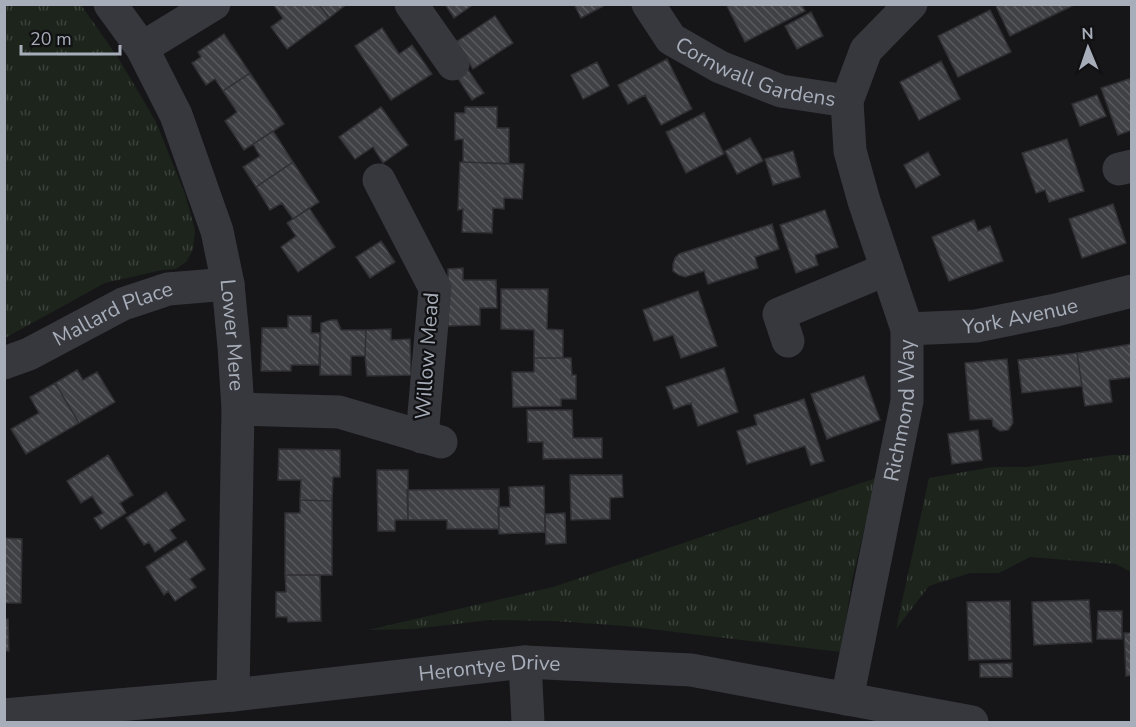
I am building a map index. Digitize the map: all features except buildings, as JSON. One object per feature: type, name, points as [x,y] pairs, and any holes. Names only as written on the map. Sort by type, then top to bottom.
[{"type":"street","name":"Lower Mere","points":[[110,4],[142,48],[176,115],[217,231],[228,284],[238,409],[233,695]]},
{"type":"street","points":[[142,48],[214,4]]},
{"type":"street","points":[[411,4],[453,64]]},
{"type":"street","name":"Cornwall Gardens","points":[[648,4],[670,39],[720,67],[781,91],[847,100]]},
{"type":"street","name":"Richmond Way","points":[[846,699],[907,400],[907,329],[864,201],[850,151],[847,100],[866,50],[911,4]]},
{"type":"street","name":"Willow Mead","points":[[238,409],[339,412],[432,440],[435,288],[379,180]]},
{"type":"street","points":[[788,341],[779,314],[887,269]]},
{"type":"street","name":"Mallard Place","points":[[4,363],[29,354],[123,304],[168,289],[228,284]]},
{"type":"street","name":"York Avenue","points":[[907,329],[976,326],[1056,310],[1131,291]]},
{"type":"street","points":[[525,662],[528,723]]},
{"type":"street","name":"Herontye Drive","points":[[4,715],[233,695],[525,662],[691,670],[972,723]]},
{"type":"green space","points":[[5,4],[81,5],[119,59],[156,122],[185,194],[195,230],[193,250],[186,262],[176,269],[105,283],[5,338]]},
{"type":"green space","points":[[1112,455],[1131,455],[1131,572],[1116,564],[1030,557],[999,573],[970,573],[929,586],[896,629],[929,478],[993,467],[1026,467]]},
{"type":"green space","points":[[876,478],[852,581],[841,652],[626,626],[554,621],[490,620],[413,629],[368,630],[553,587]]}]
